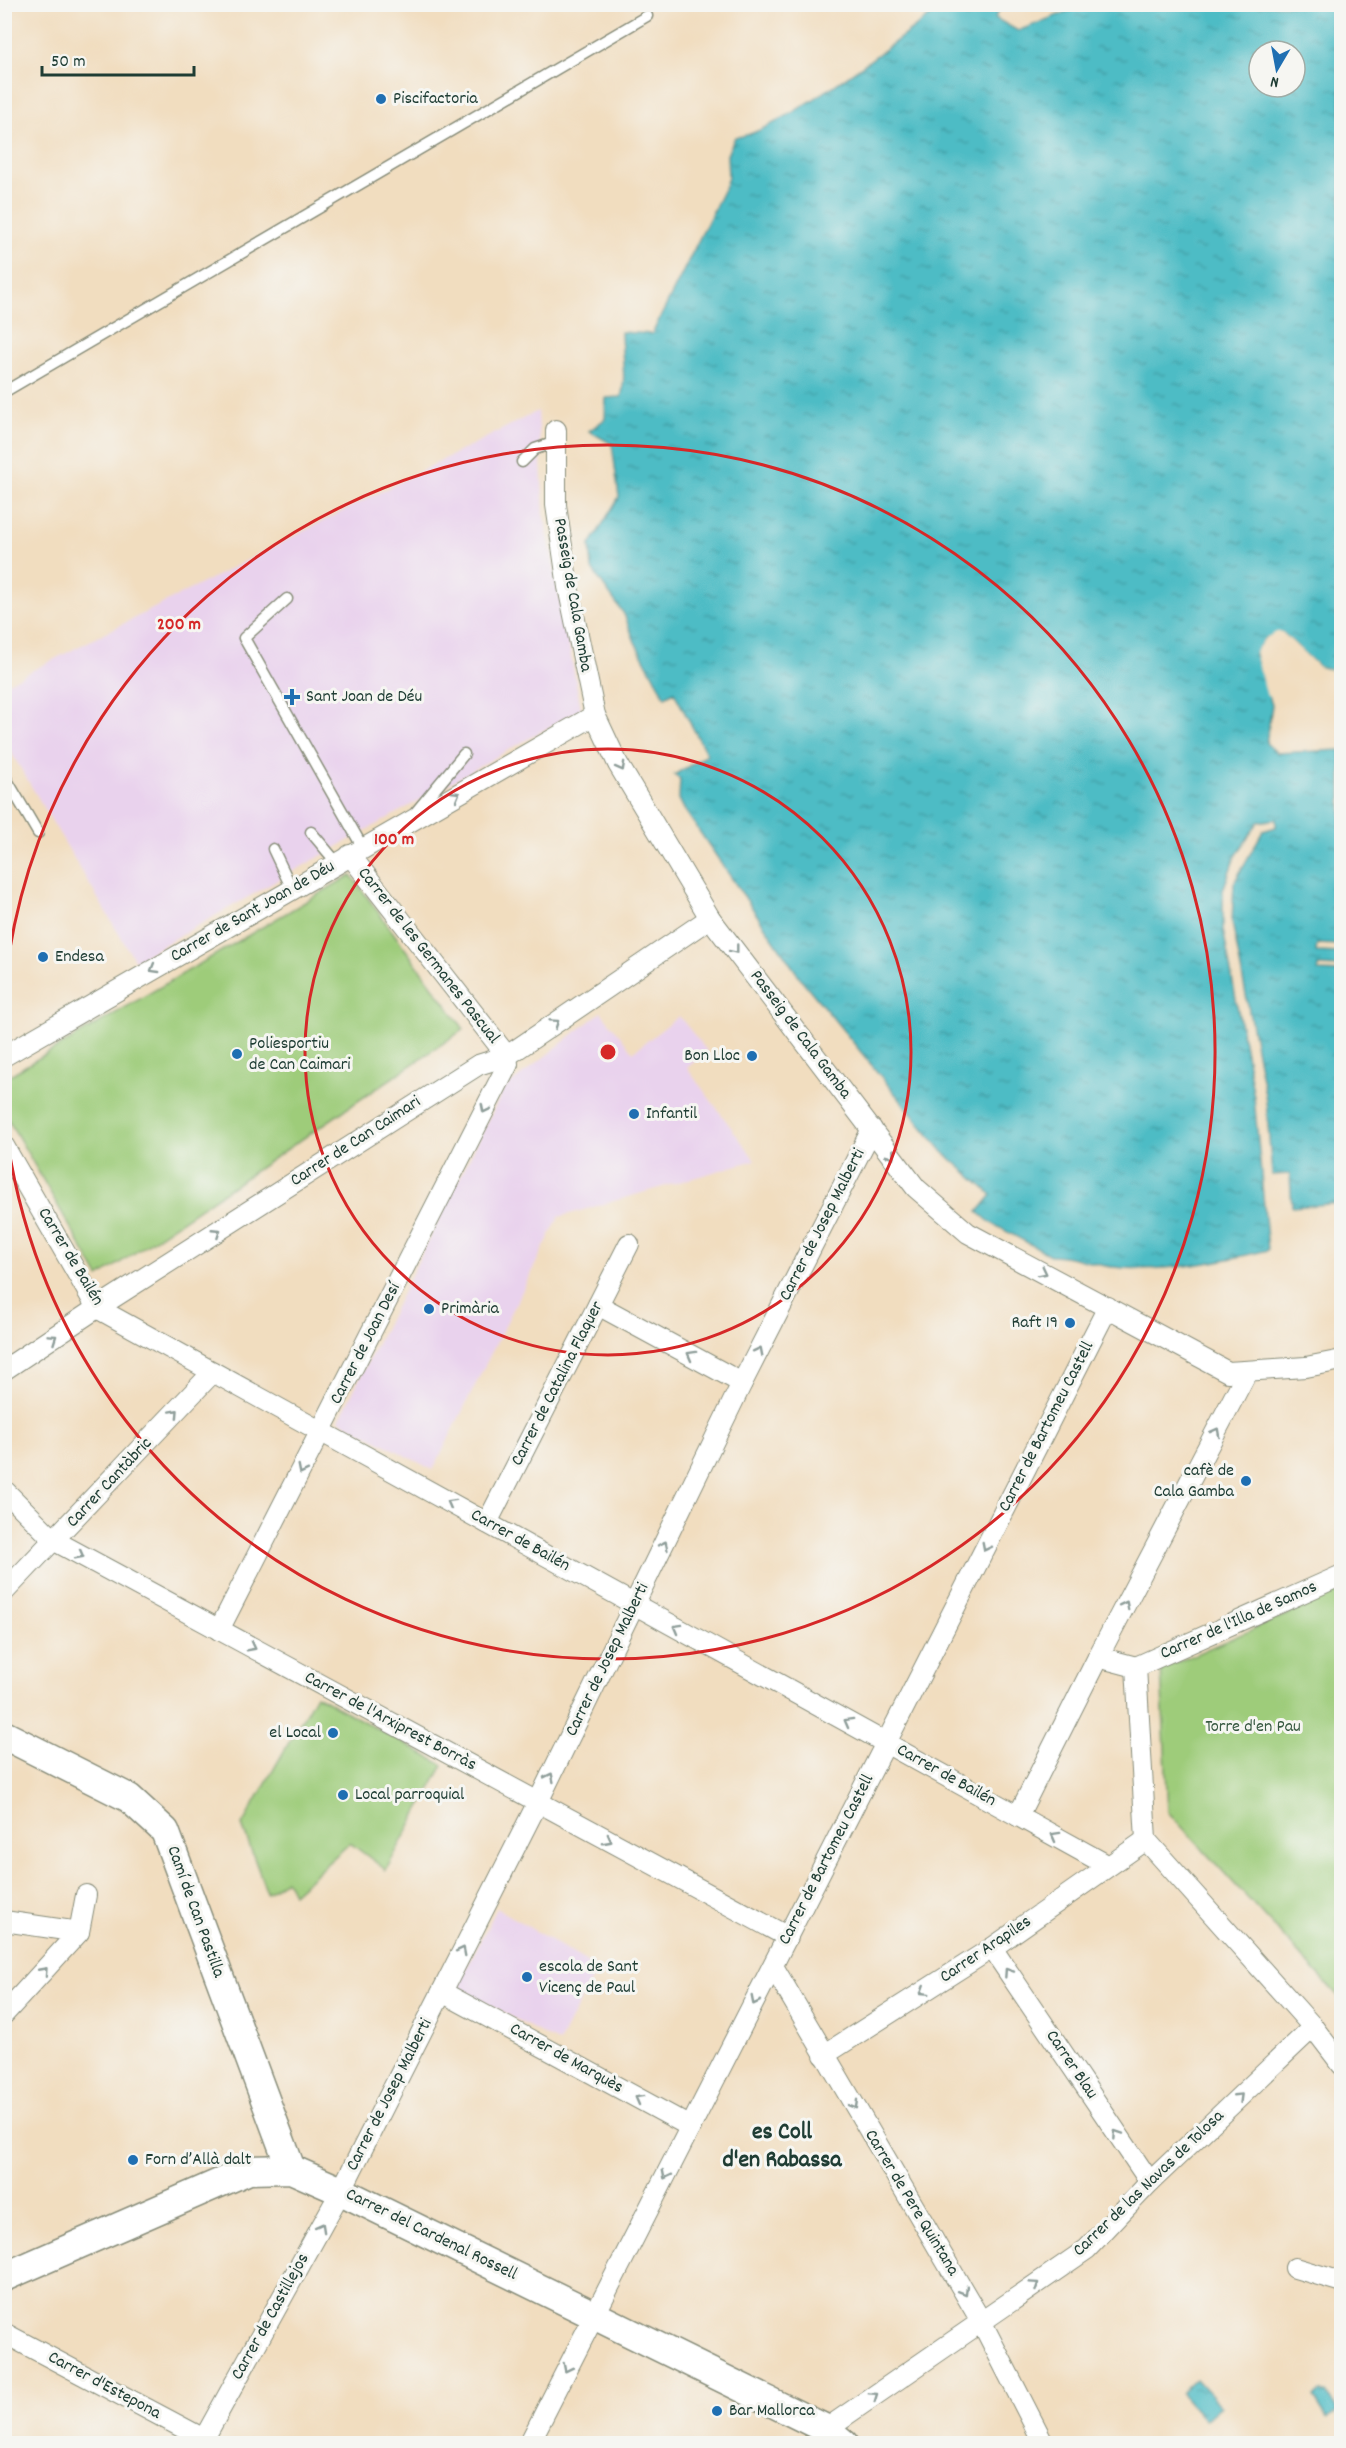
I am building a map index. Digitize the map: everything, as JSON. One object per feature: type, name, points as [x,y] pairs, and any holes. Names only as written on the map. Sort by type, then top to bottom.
[{"type":"street","name":"Passeig de Cala Gamba","points":[[556,436],[558,516],[568,587],[595,715],[618,764],[710,918],[916,1188],[968,1233],[1228,1372],[1247,1372],[1341,1360]]},
{"type":"street","name":"Carrer de Sant Joan de Déu","points":[[4,1056],[595,715]]},
{"type":"street","name":"Carrer de les Germanes Pascual","points":[[350,855],[507,1056]]},
{"type":"street","name":"Carrer de Can Caimari","points":[[4,1370],[97,1308],[478,1065],[507,1056],[710,918]]},
{"type":"street","name":"Carrer de Joan Desí","points":[[219,1630],[508,1064],[507,1056]]},
{"type":"street","name":"Carrer de Josep Malberti","points":[[341,2191],[538,1802],[742,1383],[872,1129]]},
{"type":"street","name":"Carrer de Bailén","points":[[4,1146],[97,1308],[1107,1865]]},
{"type":"street","name":"Carrer de Catalina Flaquer","points":[[487,1523],[629,1244]]},
{"type":"street","points":[[598,1305],[742,1383]]},
{"type":"street","name":"Carrer de Bartomeu Castell","points":[[529,2444],[1108,1307]]},
{"type":"street","name":"Carrer Cantàbric","points":[[4,1592],[55,1541],[213,1372]]},
{"type":"street","points":[[1018,1816],[1247,1372]]},
{"type":"street","name":"Carrer de l'Arxiprest Borràs","points":[[4,1490],[55,1541],[788,1937]]},
{"type":"street","name":"Carrer de l'Illa de Samos","points":[[1136,1667],[1341,1575]]},
{"type":"street","points":[[1098,1657],[1136,1667],[1146,1840],[1313,2027],[1341,2065]]},
{"type":"street","name":"Camí de Can Pastilla","points":[[4,1735],[129,1798],[165,1831],[291,2169]]},
{"type":"street","name":"Carrer Arapiles","points":[[824,2055],[992,1948],[1107,1865],[1146,1840]]},
{"type":"street","points":[[4,2014],[79,1932],[86,1895]]},
{"type":"street","points":[[4,1921],[79,1932]]},
{"type":"street","name":"Carrer Blau","points":[[992,1948],[1150,2182]]},
{"type":"street","name":"Carrer de Pere Quintana","points":[[773,1966],[981,2321],[1044,2444]]},
{"type":"street","name":"Carrer de Marquès","points":[[442,1992],[691,2127]]},
{"type":"street","name":"Carrer de las Navas de Tolosa","points":[[835,2436],[981,2321],[1088,2249],[1150,2182],[1313,2027]]},
{"type":"street","name":"Carrer del Cardenal Rossell","points":[[4,2277],[249,2170],[291,2169],[341,2191],[835,2436]]},
{"type":"street","name":"Carrer de Castillejos","points":[[202,2441],[341,2191]]},
{"type":"street","points":[[1295,2268],[1341,2282]]},
{"type":"street","name":"Carrer d'Estepona","points":[[4,2333],[202,2441]]},
{"type":"lane","points":[[4,392],[647,16]]},
{"type":"lane","points":[[522,462],[535,449],[556,436]]},
{"type":"lane","points":[[287,599],[244,638],[350,855]]},
{"type":"lane","points":[[409,822],[464,754]]},
{"type":"lane","points":[[4,775],[38,833]]},
{"type":"lane","points":[[311,832],[350,855]]},
{"type":"lane","points":[[273,849],[292,889]]},
{"type":"shaded area","name":"Sant Joan de Déu","points":[[538,411],[544,516],[581,709],[135,961],[5,742],[4,685]]},
{"type":"shaded area","points":[[601,1012],[633,1052],[679,1016],[707,1051],[687,1068],[755,1160],[559,1217],[433,1470],[339,1420],[504,1089]]},
{"type":"shaded area","name":"escola de Sant Vicenç de Paul","points":[[497,1908],[597,1968],[559,2043],[457,1987]]},
{"type":"green space","name":"Poliesportiu de Can Caimari","points":[[351,875],[464,1029],[99,1277],[5,1114],[5,1078]]},
{"type":"green space","name":"Torre d'en Pau","points":[[1341,1591],[1341,1999],[1168,1812],[1161,1669]]},
{"type":"green space","name":"Local parroquial","points":[[316,1695],[443,1765],[386,1870],[350,1843],[293,1894],[286,1880],[267,1893],[242,1825]]},
{"type":"water","points":[[945,5],[990,5],[1000,9],[995,18],[1018,31],[1071,10],[1073,5],[1341,5],[1341,673],[1319,667],[1282,632],[1265,638],[1255,653],[1272,705],[1266,743],[1277,753],[1341,750],[1341,945],[1317,944],[1316,952],[1341,953],[1341,967],[1318,966],[1318,971],[1341,972],[1341,1203],[1292,1207],[1290,1174],[1272,1175],[1266,1100],[1232,922],[1234,883],[1263,831],[1276,827],[1276,819],[1258,822],[1234,859],[1223,890],[1223,929],[1254,1097],[1268,1250],[1230,1259],[1172,1267],[1152,1269],[1113,1267],[1066,1256],[1050,1255],[991,1223],[978,1212],[992,1195],[943,1152],[801,979],[684,809],[679,799],[680,779],[674,775],[707,755],[674,692],[665,697],[635,642],[624,614],[592,569],[590,545],[619,497],[612,444],[589,431],[605,419],[606,398],[621,397],[624,374],[621,332],[652,334],[725,187],[728,177],[727,155],[735,137],[753,133],[778,121],[872,59]]},
{"type":"water","points":[[1196,2379],[1221,2406],[1205,2420],[1181,2393]]},
{"type":"water","points":[[1322,2392],[1323,2395],[1326,2393],[1339,2413],[1328,2419],[1314,2397]]},
{"type":"pier","points":[[1282,632],[1319,667],[1341,673],[1342,676],[1318,670],[1278,635],[1267,640],[1258,653],[1271,696],[1267,696],[1255,652],[1265,638]]},
{"type":"place","name":"Piscifactoria","points":[[381,99]]},
{"type":"place","name":"Sant Joan de Déu","points":[[292,697]]},
{"type":"place","name":"Endesa","points":[[43,957]]},
{"type":"place","name":"Poliesportiu de Can Caimari","points":[[237,1054]]},
{"type":"place","name":"Bon Lloc","points":[[752,1056]]},
{"type":"place","name":"Infantil","points":[[634,1114]]},
{"type":"place","name":"Primària","points":[[429,1309]]},
{"type":"place","name":"Raft 19","points":[[1070,1323]]},
{"type":"place","name":"cafè de Cala Gamba","points":[[1246,1481]]},
{"type":"place","name":"el Local","points":[[333,1733]]},
{"type":"place","name":"Local parroquial","points":[[343,1795]]},
{"type":"place","name":"escola de Sant Vicenç de Paul","points":[[527,1977]]},
{"type":"place","name":"Forn d’Allà dalt","points":[[133,2160]]},
{"type":"place","name":"Bar Mallorca","points":[[717,2411]]},
{"type":"district","name":"es Coll d'en Rabassa","points":[[782,2147]]}]
